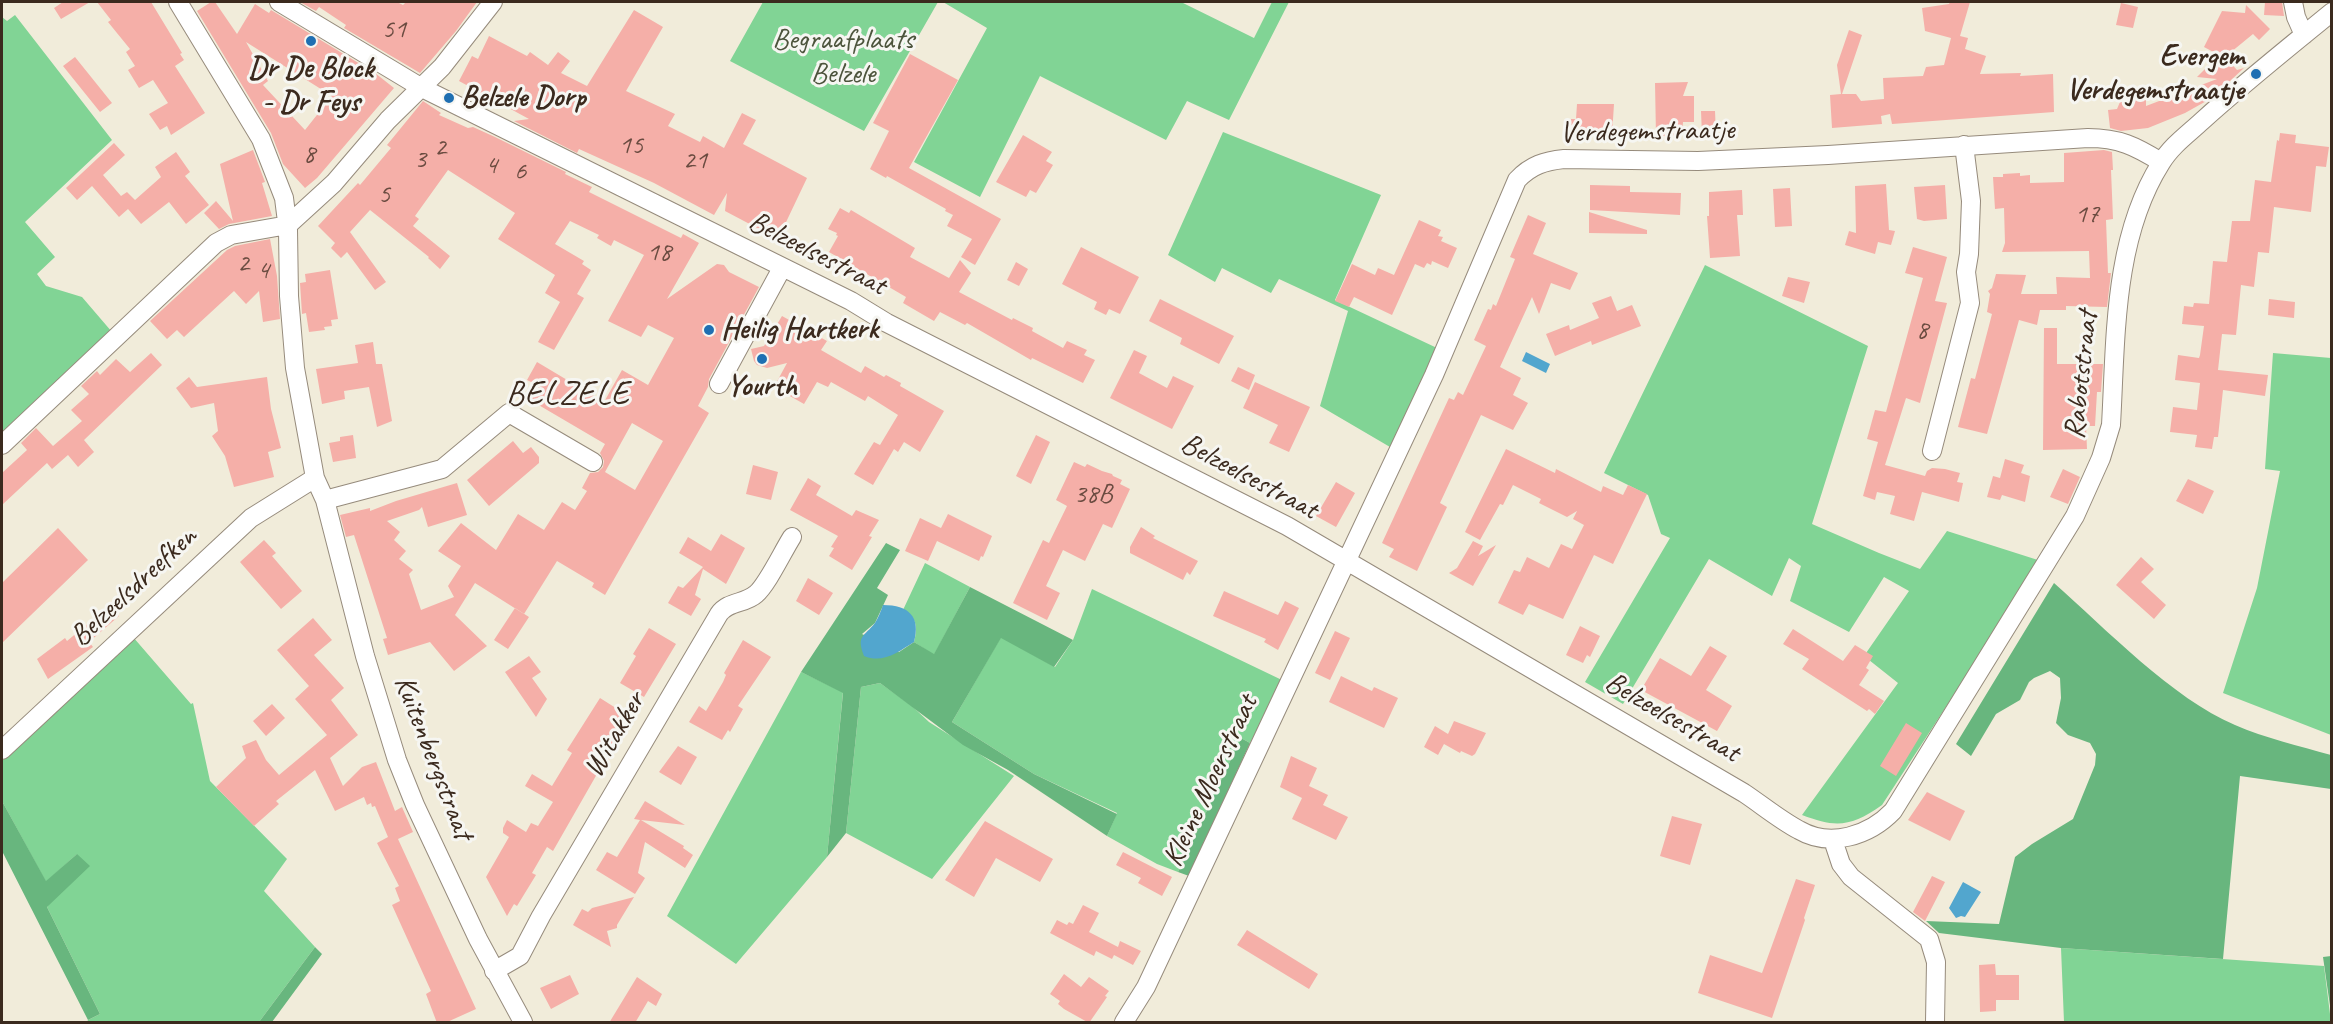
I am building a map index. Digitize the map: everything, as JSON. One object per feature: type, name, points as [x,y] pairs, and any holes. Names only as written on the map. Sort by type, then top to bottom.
[{"type":"street","points":[[178,2],[261,139],[279,183],[288,225]]},
{"type":"street","points":[[279,2],[422,88]]},
{"type":"street","points":[[2,445],[216,243],[231,235],[288,225],[334,183],[388,120],[442,67],[493,2]]},
{"type":"street","points":[[2293,2],[2296,17],[2304,35]]},
{"type":"street","name":"Rabotstraat","points":[[1833,840],[1869,830],[1883,822],[1893,811],[2075,516],[2107,441],[2111,425],[2118,317],[2128,247],[2141,206],[2161,162],[2227,98],[2331,12]]},
{"type":"street","name":"Belzeelsestraat","points":[[422,88],[851,301],[928,344],[1287,526],[1744,793],[1800,831],[1833,840]]},
{"type":"street","name":"Verdegemstraatje","points":[[1346,562],[1434,375],[1517,180],[1527,169],[1564,159],[1698,161],[2109,138],[2138,148],[2161,162]]},
{"type":"street","points":[[1932,451],[1970,303],[1966,272],[1971,201],[1964,145]]},
{"type":"street","name":"Kuitenbergstraat","points":[[288,225],[289,296],[295,368],[315,478],[325,500],[365,656],[397,760],[415,805],[494,971],[523,1023]]},
{"type":"street","points":[[719,384],[782,268]]},
{"type":"street","points":[[325,500],[442,469],[509,414],[593,462]]},
{"type":"street","name":"Belzeelsdreefken","points":[[2,750],[251,518],[315,478]]},
{"type":"street","name":"Witakker","points":[[494,971],[520,956],[541,916],[719,614],[724,607],[746,600],[758,593],[792,537]]},
{"type":"street","name":"Kleine Moerstraat","points":[[1124,1023],[1146,987],[1346,562]]},
{"type":"street","points":[[1833,840],[1841,864],[1851,877],[1929,939],[1936,962],[1935,1023]]},
{"type":"green space","name":"Begraafplaats Belzele","points":[[763,2],[938,2],[864,131],[730,61]]},
{"type":"green space","points":[[943,2],[1181,2],[1254,38],[1272,2],[1289,2],[1229,120],[1187,101],[1166,140],[1040,76],[980,197],[914,162],[987,28]]},
{"type":"green space","points":[[15,15],[112,140],[25,222],[55,257],[37,274],[46,286],[82,297],[112,332],[2,436],[2,17],[7,21]]},
{"type":"green space","points":[[1223,132],[1381,195],[1335,300],[1437,348],[1390,447],[1320,406],[1348,311],[1279,279],[1271,293],[1222,268],[1215,282],[1168,255]]},
{"type":"green space","points":[[1705,265],[1868,346],[1812,524],[1920,569],[1947,531],[2041,561],[1882,805],[1852,821],[1824,822],[1802,815],[1898,683],[1864,656],[1909,591],[1884,577],[1849,632],[1790,601],[1801,566],[1789,558],[1772,596],[1709,559],[1623,704],[1585,682],[1670,538],[1661,534],[1648,495],[1604,473]]},
{"type":"green space","points":[[2273,353],[2331,358],[2331,735],[2223,693],[2257,588],[2280,471],[2265,469]]},
{"type":"green space","points":[[886,543],[900,550],[877,588],[888,595],[875,623],[862,634],[899,652],[914,642],[934,654],[970,587],[1073,640],[1054,667],[1001,638],[952,722],[1034,774],[1117,814],[1107,836],[1008,770],[963,745],[880,683],[861,687],[846,833],[827,857],[843,693],[801,672]]},
{"type":"green space","points":[[925,563],[970,587],[934,655],[914,642],[916,632],[914,620],[903,610]]},
{"type":"green space","points":[[2054,583],[2164,681],[2212,713],[2258,734],[2331,755],[2331,789],[2240,776],[2223,959],[2061,948],[1939,933],[1926,921],[1999,924],[2015,857],[2073,819],[2095,765],[2096,754],[2090,743],[2068,735],[2056,723],[2061,698],[2060,678],[2050,671],[2034,678],[2029,682],[2020,700],[1996,714],[1971,756],[1956,744]]},
{"type":"green space","points":[[1092,589],[1284,681],[1250,743],[1241,738],[1178,872],[1157,864],[1107,836],[1117,813],[1034,774],[952,722],[1001,637],[1055,667],[1073,640]]},
{"type":"green space","points":[[133,637],[191,704],[193,703],[210,781],[287,859],[264,891],[315,947],[259,1022],[87,1022],[100,1014],[47,907],[77,854],[46,882],[2,801],[2,761]]},
{"type":"green space","points":[[801,672],[843,692],[827,857],[736,964],[667,916]]},
{"type":"green space","points":[[880,683],[912,706],[929,722],[1014,776],[932,879],[846,833],[861,687]]},
{"type":"green space","points":[[1241,738],[1250,743],[1189,876],[1178,872]]},
{"type":"green space","points":[[2,801],[46,881],[77,854],[90,866],[47,907],[100,1014],[88,1020],[2,851]]},
{"type":"green space","points":[[315,947],[322,954],[272,1022],[259,1022]]},
{"type":"green space","points":[[2061,948],[2324,966],[2331,1022],[2064,1022]]},
{"type":"green space","points":[[2332,956],[2331,1013],[2323,957]]},
{"type":"water","points":[[1526,352],[1550,364],[1546,373],[1522,361]]},
{"type":"water","points":[[883,605],[900,607],[911,614],[916,626],[914,642],[884,658],[864,656],[862,637],[875,623]]},
{"type":"water","points":[[1963,882],[1981,892],[1965,917],[1956,918],[1949,908]]},
{"type":"building","points":[[63,2],[90,2],[61,19],[54,8]]},
{"type":"building","points":[[97,2],[151,2],[182,53],[180,54],[184,60],[175,66],[205,113],[171,135],[167,126],[160,130],[149,114],[168,103],[153,80],[139,88],[128,70],[135,66],[126,52],[130,49],[108,22],[111,20]]},
{"type":"building","points":[[215,2],[237,34],[255,4],[269,13],[271,10],[375,73],[394,88],[317,178],[305,188],[283,164],[271,133],[197,11]],"holes":[[[246,42],[332,96],[305,130],[263,85],[268,81]]]},
{"type":"building","points":[[300,2],[397,2],[403,5],[406,2],[477,2],[420,73],[344,28],[346,25],[319,7],[316,11]]},
{"type":"building","points":[[1950,2],[1970,2],[1960,36],[1968,38],[1965,49],[1986,56],[1980,74],[2021,73],[2020,76],[2053,74],[2054,112],[1892,124],[1890,114],[1881,116],[1882,124],[1832,128],[1830,95],[1841,94],[1837,65],[1849,30],[1862,35],[1842,94],[1856,94],[1861,101],[1884,99],[1883,78],[1923,76],[1926,67],[1944,65],[1951,38],[1925,31],[1922,8]]},
{"type":"building","points":[[2265,2],[2282,2],[2284,16],[2264,15]]},
{"type":"building","points":[[2121,3],[2138,7],[2133,28],[2116,25]]},
{"type":"building","points":[[2246,5],[2270,29],[2259,40],[2253,34],[2225,57],[2237,70],[2244,68],[2230,81],[2210,99],[2185,113],[2148,128],[2121,131],[2110,128],[2108,110],[2117,109],[2120,102],[2146,99],[2146,106],[2217,79],[2197,77],[2219,55],[2204,47],[2222,11],[2245,13]]},
{"type":"building","points":[[634,10],[663,27],[626,91],[675,114],[668,126],[700,142],[703,136],[724,148],[742,113],[756,120],[743,144],[807,178],[778,239],[725,211],[727,193],[714,215],[654,183],[579,149],[577,153],[514,121],[529,119],[459,81],[472,56],[478,59],[489,36],[527,56],[530,52],[548,65],[558,52],[570,61],[561,73],[587,86]]},
{"type":"building","points":[[910,54],[958,80],[909,168],[1001,219],[975,265],[961,257],[972,239],[947,226],[953,215],[887,176],[886,178],[870,169],[889,131],[873,123]]},
{"type":"building","points":[[75,57],[112,103],[100,112],[63,66]]},
{"type":"building","points":[[1688,82],[1683,96],[1694,96],[1694,122],[1683,122],[1682,135],[1656,136],[1655,83]]},
{"type":"building","points":[[423,101],[441,113],[439,115],[495,137],[592,187],[589,192],[681,238],[683,234],[699,243],[667,299],[717,264],[724,265],[729,272],[759,287],[709,379],[708,387],[698,406],[709,413],[605,595],[592,587],[594,583],[557,561],[524,614],[475,583],[455,615],[487,646],[454,671],[430,642],[388,655],[383,639],[387,638],[354,535],[346,537],[340,515],[370,508],[370,511],[457,483],[467,515],[428,527],[422,507],[387,521],[400,532],[394,540],[406,551],[399,559],[413,570],[409,574],[421,610],[454,597],[448,586],[461,566],[438,551],[461,523],[496,550],[518,514],[544,530],[562,502],[575,510],[587,491],[582,488],[590,473],[598,472],[603,467],[604,461],[600,453],[605,444],[525,397],[533,383],[527,380],[537,362],[604,402],[622,370],[648,385],[674,338],[648,325],[641,337],[608,321],[644,255],[614,240],[611,246],[597,238],[599,235],[570,221],[555,244],[584,261],[582,264],[591,270],[577,294],[584,298],[554,350],[538,342],[560,302],[545,293],[555,275],[498,239],[515,213],[448,170],[415,216],[419,219],[413,226],[450,256],[440,269],[429,257],[370,210],[350,232],[386,282],[375,290],[347,252],[341,258],[331,248],[335,243],[318,226],[358,183],[360,185],[391,148],[387,145]],"holes":[[[632,423],[663,441],[635,490],[605,472]]]},
{"type":"building","points":[[1577,104],[1614,104],[1612,135],[1571,135],[1571,119],[1576,119]]},
{"type":"building","points":[[1701,111],[1715,111],[1716,135],[1702,135]]},
{"type":"building","points":[[2280,133],[2296,135],[2295,143],[2329,147],[2326,167],[2316,166],[2311,212],[2274,207],[2269,253],[2258,252],[2254,287],[2241,285],[2236,335],[2222,334],[2218,370],[2268,375],[2265,396],[2223,390],[2218,437],[2214,437],[2212,449],[2195,447],[2197,435],[2170,432],[2173,407],[2197,410],[2200,383],[2175,380],[2178,355],[2199,358],[2204,326],[2182,324],[2184,306],[2193,307],[2194,303],[2209,304],[2213,261],[2227,262],[2232,221],[2250,221],[2255,180],[2271,182]]},
{"type":"building","points":[[1023,135],[1052,152],[1046,161],[1053,165],[1036,193],[1030,190],[1026,197],[996,182]]},
{"type":"building","points":[[114,143],[125,155],[103,175],[121,196],[127,192],[135,200],[161,177],[155,167],[176,152],[190,172],[185,176],[209,205],[186,224],[169,202],[141,224],[128,209],[119,217],[92,186],[77,200],[66,188]]},
{"type":"building","points":[[253,150],[265,182],[262,183],[272,216],[229,224],[219,229],[204,213],[216,201],[233,221],[220,164]]},
{"type":"building","points":[[2104,150],[2112,152],[2113,170],[2111,170],[2113,219],[2106,220],[2108,273],[2111,273],[2107,307],[2066,306],[2066,310],[2040,310],[2037,325],[2019,320],[1987,434],[1958,427],[1971,378],[1975,379],[1992,314],[1987,312],[1990,294],[1988,291],[1992,288],[1996,274],[2026,275],[2021,294],[2057,294],[2056,277],[2090,278],[2089,251],[2002,252],[2005,243],[2004,208],[1995,209],[1993,177],[2020,173],[2020,176],[2030,175],[2030,183],[2064,182],[2064,153]]},
{"type":"building","points":[[1886,184],[1889,230],[1895,231],[1891,245],[1878,242],[1875,254],[1845,245],[1849,231],[1856,233],[1855,186]]},
{"type":"building","points":[[1590,185],[1630,186],[1630,192],[1681,193],[1680,215],[1590,210]]},
{"type":"building","points":[[1945,185],[1947,219],[1924,221],[1917,219],[1914,187]]},
{"type":"building","points":[[1790,188],[1792,226],[1775,227],[1773,189]]},
{"type":"building","points":[[1742,190],[1743,215],[1737,215],[1740,256],[1710,258],[1707,216],[1709,216],[1709,192]]},
{"type":"building","points":[[840,208],[849,213],[851,210],[915,248],[910,257],[949,278],[960,260],[971,273],[959,292],[1012,320],[1013,318],[1033,328],[1032,331],[1063,348],[1067,341],[1087,350],[1084,355],[1095,360],[1083,383],[1032,358],[1031,360],[967,323],[965,325],[940,312],[934,321],[903,303],[906,297],[829,252],[838,236],[837,233],[828,229]]},
{"type":"building","points":[[1589,212],[1647,230],[1647,234],[1589,233]]},
{"type":"building","points":[[1528,215],[1546,223],[1533,254],[1578,273],[1570,290],[1551,283],[1539,314],[1532,297],[1500,367],[1521,378],[1513,395],[1528,403],[1513,430],[1481,415],[1440,503],[1447,507],[1417,571],[1389,557],[1394,549],[1382,543],[1449,398],[1454,400],[1458,392],[1463,395],[1486,346],[1474,340],[1488,309],[1491,310],[1493,304],[1496,306],[1515,259],[1510,257]]},
{"type":"building","points":[[1419,220],[1441,230],[1438,236],[1443,237],[1441,241],[1457,248],[1448,268],[1432,261],[1431,265],[1427,263],[1424,268],[1415,264],[1392,315],[1354,297],[1349,307],[1335,301],[1352,264],[1375,275],[1378,268],[1394,275]]},
{"type":"building","points":[[270,239],[277,276],[280,319],[263,322],[259,291],[246,304],[234,291],[184,337],[177,330],[167,339],[150,321],[227,250],[235,246]]},
{"type":"building","points":[[1081,247],[1139,277],[1120,314],[1109,309],[1106,315],[1094,309],[1097,302],[1062,284]]},
{"type":"building","points":[[1913,247],[1947,257],[1935,301],[1947,303],[1920,403],[1906,398],[1885,465],[1925,476],[1932,468],[1945,469],[1960,473],[1957,482],[1963,483],[1959,502],[1922,492],[1914,521],[1890,514],[1895,496],[1877,492],[1875,500],[1863,496],[1878,442],[1867,439],[1875,410],[1886,412],[1923,278],[1905,273]]},
{"type":"building","points":[[1016,262],[1028,269],[1019,286],[1007,280]]},
{"type":"building","points":[[330,270],[338,319],[331,320],[332,326],[324,327],[325,330],[309,332],[306,313],[302,314],[300,283],[306,282],[305,274]]},
{"type":"building","points":[[1788,277],[1810,282],[1804,303],[1782,296]]},
{"type":"building","points":[[1611,296],[1617,311],[1632,305],[1641,326],[1592,345],[1591,341],[1555,356],[1546,334],[1569,325],[1570,330],[1599,318],[1592,303]]},
{"type":"building","points":[[1160,299],[1234,336],[1219,364],[1180,344],[1182,338],[1149,321]]},
{"type":"building","points":[[2269,299],[2295,302],[2294,318],[2268,315]]},
{"type":"building","points":[[782,316],[827,341],[821,350],[861,373],[865,366],[884,377],[886,375],[901,383],[900,386],[944,411],[920,452],[904,442],[898,452],[894,449],[873,485],[854,474],[874,442],[880,445],[898,415],[868,396],[865,401],[831,382],[828,387],[817,382],[804,404],[774,387],[787,363],[767,368],[757,365],[751,349],[764,346]]},
{"type":"building","points":[[2044,328],[2057,328],[2057,364],[2103,364],[2101,392],[2097,392],[2095,426],[2086,426],[2087,449],[2043,450]]},
{"type":"building","points":[[373,342],[376,364],[382,364],[392,421],[377,427],[369,387],[344,391],[345,399],[322,404],[316,369],[358,363],[355,345]]},
{"type":"building","points":[[1134,350],[1147,356],[1139,373],[1167,388],[1173,376],[1194,386],[1172,429],[1110,398]]},
{"type":"building","points":[[151,353],[162,365],[84,440],[94,452],[78,467],[68,455],[52,469],[47,463],[2,505],[2,473],[27,450],[21,443],[36,428],[53,446],[82,421],[71,410],[89,394],[81,386],[97,371],[100,375],[116,359],[130,372]]},
{"type":"building","points":[[1238,367],[1255,375],[1249,390],[1231,381]]},
{"type":"building","points":[[189,377],[197,387],[267,377],[271,409],[281,448],[268,452],[274,477],[234,487],[225,456],[212,436],[218,431],[214,403],[191,408],[176,388]]},
{"type":"building","points":[[1255,382],[1310,407],[1289,452],[1269,443],[1278,425],[1243,408]]},
{"type":"building","points":[[353,435],[356,458],[333,462],[329,443],[340,441],[340,437]]},
{"type":"building","points":[[1036,435],[1050,442],[1031,484],[1016,476]]},
{"type":"building","points":[[513,441],[523,453],[531,447],[539,457],[539,463],[489,506],[467,480]]},
{"type":"building","points":[[1506,449],[1555,473],[1556,469],[1601,492],[1603,486],[1623,495],[1628,485],[1647,494],[1613,564],[1594,555],[1563,619],[1529,604],[1523,615],[1498,603],[1514,570],[1520,572],[1527,557],[1549,568],[1561,544],[1572,549],[1584,525],[1573,519],[1577,511],[1567,517],[1539,503],[1541,499],[1513,485],[1480,540],[1465,532]]},
{"type":"building","points":[[2005,459],[2024,465],[2021,473],[2030,476],[2025,502],[2002,495],[2000,500],[1987,497],[1993,476],[2000,478]]},
{"type":"building","points":[[1074,462],[1085,467],[1087,464],[1112,474],[1122,480],[1120,484],[1130,489],[1112,528],[1103,524],[1085,561],[1063,550],[1046,586],[1060,593],[1047,620],[1013,603],[1043,540],[1049,543],[1067,506],[1056,500]]},
{"type":"building","points":[[753,465],[778,472],[771,500],[746,494]]},
{"type":"building","points":[[2063,469],[2080,477],[2068,504],[2050,497]]},
{"type":"building","points":[[808,478],[821,486],[816,495],[852,516],[856,510],[879,520],[869,536],[872,537],[852,570],[829,556],[834,548],[831,547],[838,536],[790,510]]},
{"type":"building","points":[[2188,479],[2214,491],[2203,514],[2176,501]]},
{"type":"building","points":[[1336,482],[1355,493],[1336,527],[1316,516]]},
{"type":"building","points":[[948,514],[992,536],[979,561],[937,541],[928,561],[905,551],[920,518],[941,528]]},
{"type":"building","points":[[1141,527],[1155,536],[1153,538],[1198,561],[1190,575],[1187,572],[1183,580],[1130,553],[1130,547]]},
{"type":"building","points":[[58,528],[88,560],[2,643],[2,583]]},
{"type":"building","points":[[721,534],[745,548],[726,584],[703,569],[695,595],[701,599],[691,616],[668,603],[678,586],[683,588],[703,567],[679,553],[688,537],[711,551]]},
{"type":"building","points":[[264,540],[276,553],[272,556],[302,591],[281,609],[240,562]]},
{"type":"building","points":[[1473,541],[1483,546],[1478,556],[1496,545],[1473,586],[1449,573],[1457,568]]},
{"type":"building","points":[[2141,557],[2154,569],[2141,582],[2166,605],[2154,619],[2116,585]]},
{"type":"building","points":[[808,578],[833,593],[819,615],[796,601]]},
{"type":"building","points":[[1224,591],[1278,615],[1285,601],[1299,608],[1278,650],[1264,642],[1266,639],[1213,616]]},
{"type":"building","points":[[109,606],[119,616],[89,642],[93,647],[48,679],[37,659],[65,638],[67,641]]},
{"type":"building","points":[[515,608],[529,617],[508,649],[494,640]]},
{"type":"building","points":[[313,618],[332,640],[314,655],[344,688],[331,700],[358,735],[330,758],[343,786],[362,767],[376,762],[395,811],[402,807],[413,832],[398,839],[476,1009],[445,1023],[437,1023],[426,994],[431,991],[392,905],[400,901],[395,888],[399,886],[377,843],[388,837],[375,806],[372,807],[371,803],[367,805],[364,797],[335,811],[315,770],[276,801],[279,804],[254,826],[216,787],[246,758],[242,746],[256,740],[266,760],[279,775],[327,735],[295,699],[309,686],[277,650]]},
{"type":"building","points":[[1580,626],[1600,636],[1590,657],[1587,655],[1583,663],[1566,655]]},
{"type":"building","points":[[649,628],[676,644],[644,697],[620,683],[636,656],[633,654]]},
{"type":"building","points":[[1793,629],[1843,661],[1855,645],[1873,656],[1866,668],[1869,670],[1859,685],[1884,701],[1875,714],[1802,669],[1809,659],[1783,644]]},
{"type":"building","points":[[1335,631],[1350,638],[1330,680],[1315,673]]},
{"type":"building","points":[[743,640],[771,657],[738,706],[743,709],[730,732],[728,730],[722,740],[689,722],[699,706],[706,711]]},
{"type":"building","points":[[1710,646],[1727,656],[1706,690],[1732,706],[1717,731],[1641,690],[1660,658],[1691,676]]},
{"type":"building","points":[[529,656],[541,672],[532,678],[547,699],[536,717],[505,672]]},
{"type":"building","points":[[1341,676],[1372,691],[1374,687],[1398,698],[1384,728],[1329,702]]},
{"type":"building","points":[[600,698],[630,717],[611,748],[615,750],[608,761],[605,760],[553,851],[547,847],[532,873],[536,875],[517,906],[514,904],[507,916],[486,877],[509,837],[503,833],[503,828],[507,820],[526,832],[531,823],[538,826],[553,802],[525,786],[532,774],[552,786],[572,753],[567,750]]},
{"type":"building","points":[[272,704],[285,718],[266,736],[253,721]]},
{"type":"building","points":[[1454,721],[1486,733],[1475,754],[1472,756],[1461,751],[1460,753],[1444,744],[1438,755],[1424,747],[1435,726],[1448,734]]},
{"type":"building","points":[[1906,723],[1922,733],[1896,776],[1880,766]]},
{"type":"building","points":[[678,746],[697,757],[681,785],[659,772]]},
{"type":"building","points":[[1291,756],[1317,768],[1309,786],[1328,795],[1323,805],[1348,817],[1336,840],[1292,819],[1302,798],[1280,787]]},
{"type":"building","points":[[1927,792],[1965,811],[1950,841],[1908,820]]},
{"type":"building","points":[[645,801],[685,825],[641,820],[684,846],[683,848],[693,855],[685,868],[645,842],[638,873],[645,878],[635,894],[596,870],[607,852],[617,857],[640,820],[634,819]]},
{"type":"building","points":[[1672,816],[1702,824],[1690,865],[1660,856]]},
{"type":"building","points":[[985,821],[1053,859],[1040,882],[996,858],[974,897],[945,880]]},
{"type":"building","points":[[1123,852],[1172,877],[1162,896],[1138,883],[1141,878],[1116,865]]},
{"type":"building","points":[[1932,876],[1945,882],[1925,921],[1913,912]]},
{"type":"building","points":[[1796,879],[1815,885],[1772,1018],[1698,993],[1710,955],[1762,973]]},
{"type":"building","points":[[634,897],[617,928],[607,931],[611,947],[573,925],[582,909],[588,912],[592,908]]},
{"type":"building","points":[[1083,905],[1099,913],[1089,932],[1118,947],[1120,941],[1141,951],[1133,965],[1114,955],[1112,959],[1096,951],[1094,956],[1050,933],[1057,920],[1067,925],[1069,922],[1073,924]]},
{"type":"building","points":[[1247,930],[1318,974],[1309,989],[1237,945]]},
{"type":"building","points":[[1995,964],[1996,975],[2019,975],[2019,1000],[1996,1000],[1996,1011],[1980,1012],[1979,965]]},
{"type":"building","points":[[1064,974],[1081,987],[1089,977],[1109,991],[1089,1023],[1064,1009],[1058,1004],[1060,1001],[1050,994]]},
{"type":"building","points":[[570,975],[579,994],[551,1009],[540,988]]},
{"type":"building","points":[[637,977],[662,994],[656,1006],[648,1001],[635,1023],[609,1023]]},
{"type":"place","name":"Dr De Block - Dr Feys","points":[[311,41]]},
{"type":"place","name":"Evergem Verdegemstraatje","points":[[2256,74]]},
{"type":"place","name":"Belzele Dorp","points":[[449,98]]},
{"type":"place","name":"Heilig Hartkerk","points":[[709,330]]},
{"type":"place","name":"Yourth","points":[[762,359]]},
{"type":"district","name":"BELZELE","points":[[568,395]]}]
